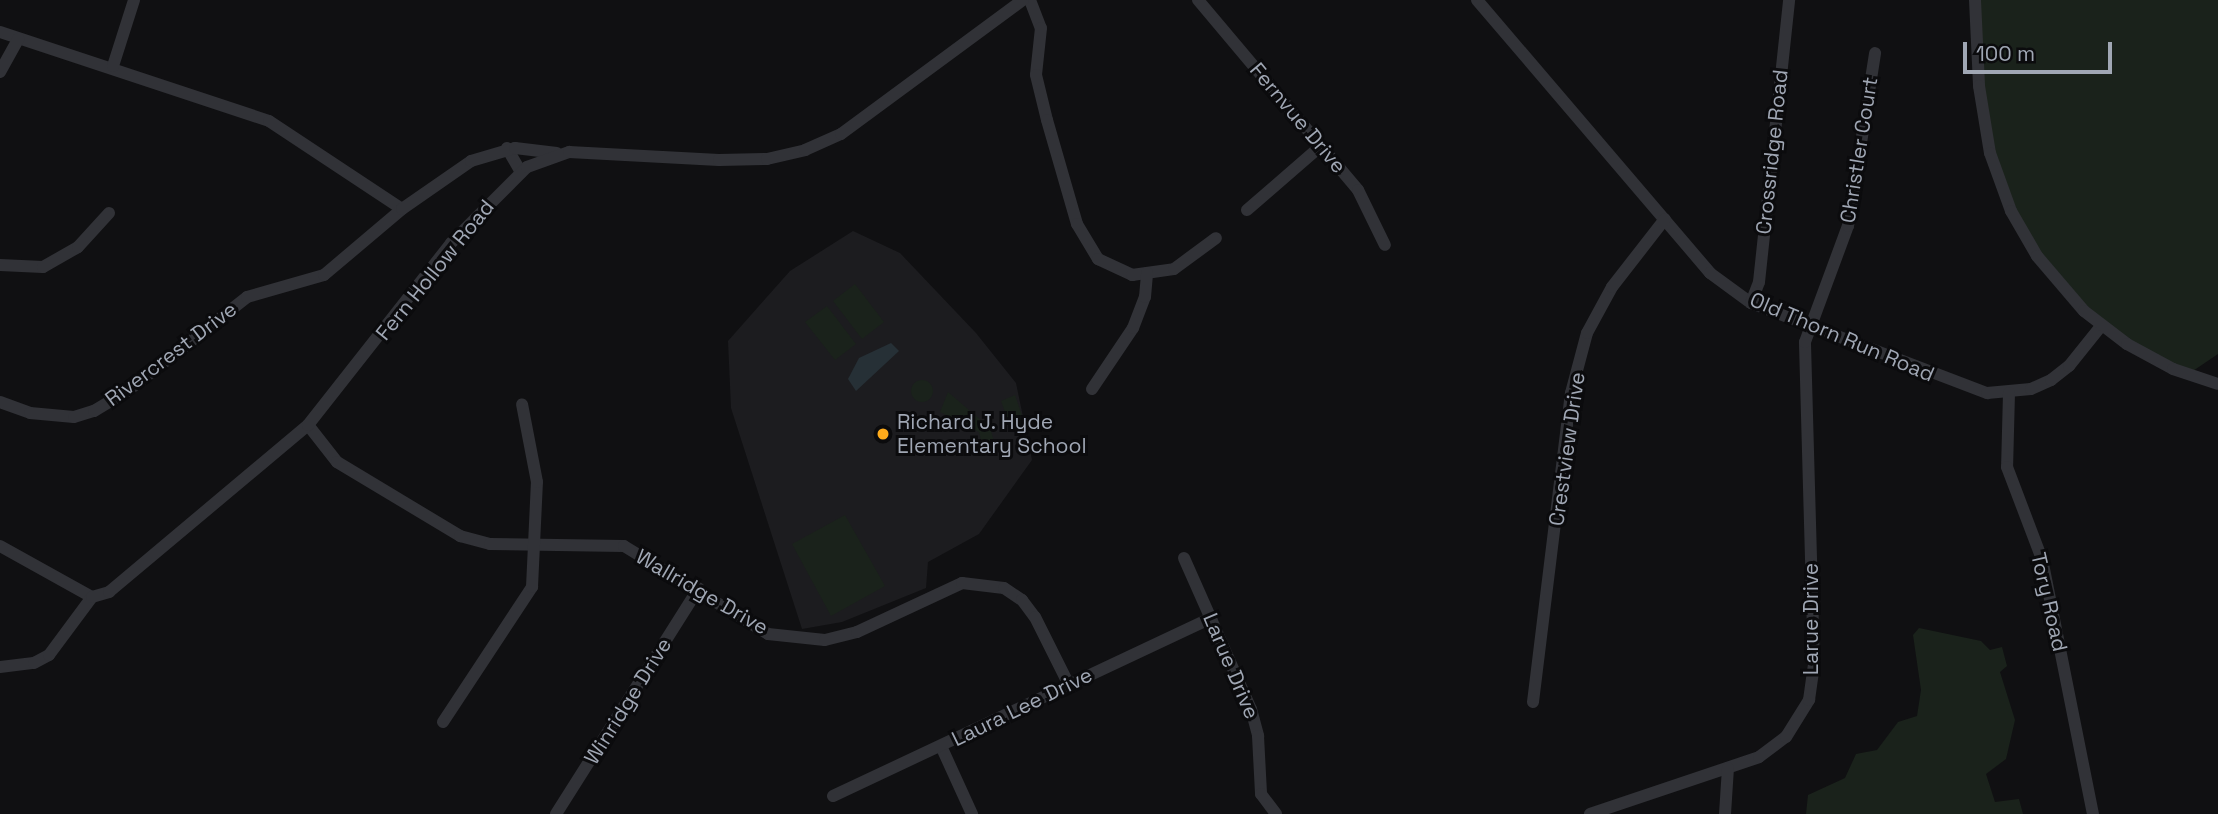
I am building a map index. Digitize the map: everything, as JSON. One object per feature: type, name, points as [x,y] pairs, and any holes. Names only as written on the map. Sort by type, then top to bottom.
[{"type":"street","points":[[113,66],[134,0]]},
{"type":"street","points":[[557,153],[719,160],[767,159],[805,150],[841,134],[1023,0]]},
{"type":"street","points":[[1030,0],[1041,28],[1036,75],[1040,95],[1077,224],[1098,260],[1132,275],[1174,269],[1216,238]]},
{"type":"street","name":"Fernvue Drive","points":[[1198,0],[1358,190],[1385,245]]},
{"type":"street","name":"Old Thorn Run Road","points":[[1477,0],[1710,273],[1752,303],[1965,388],[2009,393],[2051,380],[2101,326]]},
{"type":"street","name":"Crossridge Road","points":[[1752,303],[1759,282],[1789,0]]},
{"type":"street","points":[[1975,0],[1983,120],[2000,186],[2037,256],[2101,326],[2152,359],[2218,384]]},
{"type":"street","points":[[0,32],[113,66],[269,121],[402,209]]},
{"type":"street","points":[[0,72],[18,38]]},
{"type":"street","name":"Christler Court","points":[[1812,326],[1857,188],[1875,53]]},
{"type":"street","points":[[1247,210],[1321,146]]},
{"type":"street","points":[[507,148],[521,172]]},
{"type":"street","name":"Rivercrest Drive","points":[[0,402],[30,413],[74,417],[94,411],[126,392],[247,297],[324,275],[402,209],[471,161],[507,148],[536,148],[557,153]]},
{"type":"street","name":"Fern Hollow Road","points":[[0,667],[34,663],[49,655],[92,597],[109,592],[308,425],[451,243],[521,172],[557,153]]},
{"type":"street","points":[[0,265],[43,267],[78,247],[109,213]]},
{"type":"street","name":"Crestview Drive","points":[[1533,702],[1572,393],[1587,333],[1612,287],[1665,219]]},
{"type":"street","points":[[1091,389],[1133,328],[1145,297],[1147,273]]},
{"type":"street","name":"Larue Drive","points":[[1590,814],[1759,757],[1786,737],[1809,700],[1814,666],[1805,342],[1812,326]]},
{"type":"street","name":"Tory Road","points":[[2009,393],[2007,467],[2042,559],[2093,814]]},
{"type":"street","points":[[443,722],[532,587],[537,482],[522,404]]},
{"type":"street","name":"Wallridge Drive","points":[[308,425],[337,462],[460,536],[490,544],[624,546],[699,588],[768,634],[825,639],[857,632],[953,585],[993,584],[1015,594],[1029,608],[1069,685]]},
{"type":"street","points":[[0,546],[92,597]]},
{"type":"street","name":"Larue Drive","points":[[1184,558],[1255,719],[1261,794],[1276,814]]},
{"type":"street","name":"Winridge Drive","points":[[560,813],[699,588]]},
{"type":"street","name":"Laura Lee Drive","points":[[833,796],[1211,618]]},
{"type":"street","points":[[941,746],[972,814]]},
{"type":"street","points":[[1725,814],[1728,768]]},
{"type":"shaded area","points":[[1975,0],[2218,0],[2218,354],[2187,375],[2101,326],[2037,256],[1990,153]]},
{"type":"shaded area","name":"Richard J. Hyde Elementary School","points":[[853,231],[900,253],[976,333],[1016,383],[1032,460],[979,534],[928,562],[926,588],[842,622],[802,629],[731,408],[728,341],[790,271]]},
{"type":"shaded area","points":[[855,284],[884,322],[862,339],[833,301]]},
{"type":"shaded area","points":[[827,306],[856,344],[835,360],[805,322]]},
{"type":"shaded area","points":[[891,343],[899,351],[856,391],[848,379],[859,358]]},
{"type":"shaded area","points":[[922,380],[930,383],[933,391],[930,399],[922,402],[914,399],[911,391],[914,383]]},
{"type":"shaded area","points":[[948,392],[990,428],[994,441],[982,444],[979,432],[940,412]]},
{"type":"shaded area","points":[[1015,395],[1026,427],[1012,432],[1001,401]]},
{"type":"shaded area","points":[[845,515],[885,586],[831,616],[792,544]]},
{"type":"shaded area","points":[[1919,628],[1981,641],[1990,650],[2002,647],[2007,666],[2000,672],[2015,720],[2006,759],[1986,774],[1995,802],[2019,799],[2023,814],[1806,814],[1808,795],[1845,778],[1856,754],[1877,750],[1898,722],[1917,716],[1921,690],[1913,635]]},
{"type":"place","name":"Richard J. Hyde Elementary School","points":[[883,434]]}]
